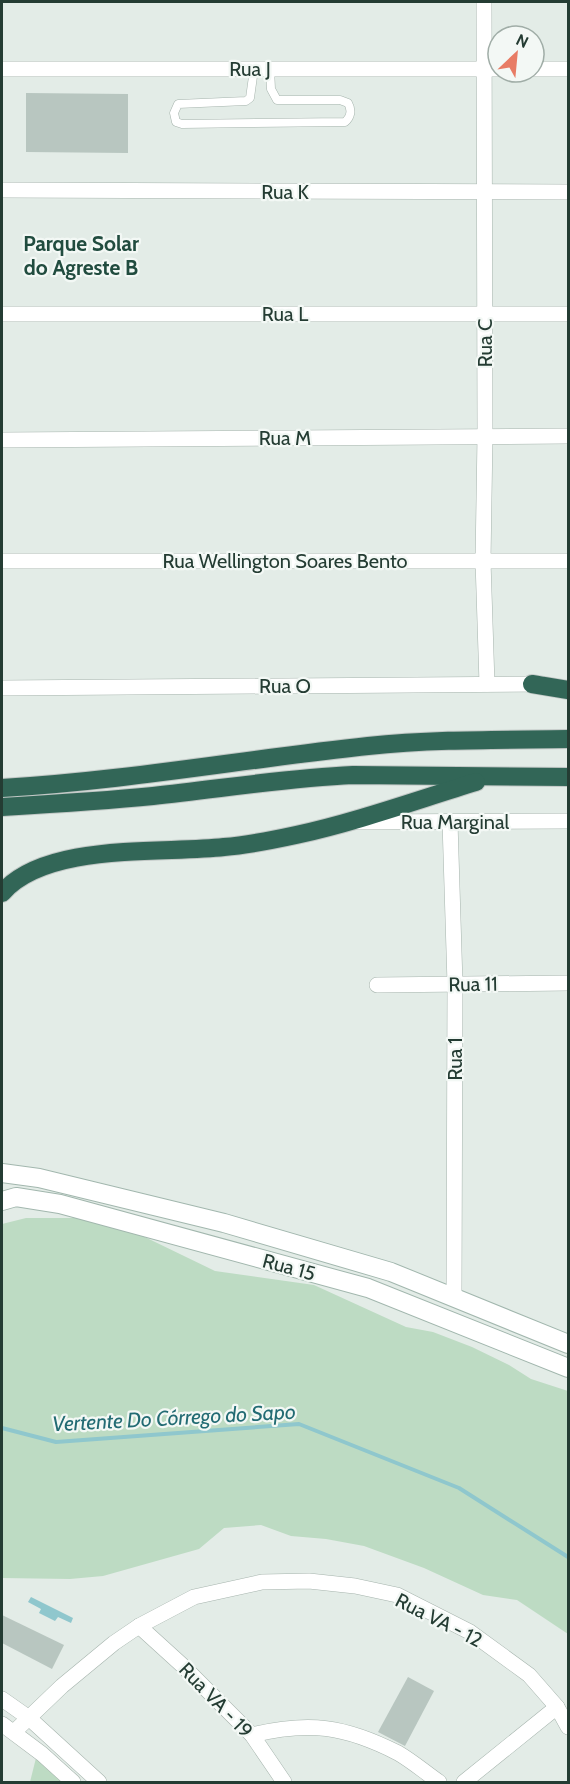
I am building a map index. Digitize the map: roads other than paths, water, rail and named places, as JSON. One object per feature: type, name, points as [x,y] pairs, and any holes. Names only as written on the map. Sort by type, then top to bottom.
[{"type":"highway","points":[[532,684],[568,690]]},
{"type":"highway","points":[[2,788],[96,781],[371,746],[456,741],[568,739]]},
{"type":"highway","points":[[2,807],[154,796],[293,778],[353,775],[568,777]]},
{"type":"highway","points":[[2,893],[10,883],[47,864],[82,856],[224,847],[297,835],[493,777]]},
{"type":"street","name":"Rua C","points":[[484,2],[486,24]]},
{"type":"street","name":"Rua J","points":[[2,69],[486,69]]},
{"type":"street","points":[[546,69],[568,69]]},
{"type":"street","name":"Rua C","points":[[487,684],[483,561],[484,192],[490,84]]},
{"type":"street","name":"Rua K","points":[[2,190],[568,192]]},
{"type":"street","name":"Rua L","points":[[2,314],[568,314]]},
{"type":"street","name":"Rua M","points":[[2,440],[568,436]]},
{"type":"street","name":"Rua Wellington Soares Bento","points":[[2,561],[568,561]]},
{"type":"street","name":"Rua O","points":[[2,688],[568,684]]},
{"type":"street","name":"Rua Marginal","points":[[341,822],[568,821]]},
{"type":"street","name":"Rua 1","points":[[450,822],[455,984],[454,1296]]},
{"type":"street","name":"Rua 11","points":[[377,985],[568,983]]},
{"type":"street","name":"Rua 15","points":[[2,1173],[39,1178],[224,1223],[392,1272],[568,1344]]},
{"type":"street","name":"Rua 15","points":[[2,1201],[16,1197],[60,1204],[368,1288],[568,1368]]},
{"type":"street","name":"Rua VA - 12","points":[[8,1728],[29,1718],[62,1686],[114,1643],[139,1626],[194,1597],[262,1582],[309,1581],[355,1586],[397,1595],[470,1632],[529,1675],[557,1707],[568,1727]]},
{"type":"street","name":"Rua VA - 19","points":[[139,1626],[252,1735],[284,1782]]},
{"type":"street","points":[[2,1699],[29,1718],[99,1782]]},
{"type":"street","points":[[464,1782],[557,1707]]},
{"type":"street","points":[[252,1735],[281,1728],[312,1726],[342,1730],[399,1754],[439,1782]]},
{"type":"street","points":[[8,1728],[73,1782]]},
{"type":"lane","points":[[254,69],[252,92],[246,101],[178,104],[174,112],[176,122],[228,124],[345,122],[348,120],[351,108],[348,103],[339,100],[277,100],[271,89],[270,69]]},
{"type":"water","points":[[31,1597],[73,1618],[71,1623],[58,1617],[55,1621],[39,1613],[41,1609],[28,1602]]},
{"type":"waterway","name":"Vertente Do Córrego do Sapo","points":[[2,1428],[56,1442],[299,1424],[459,1488],[568,1557]]},
{"type":"district","name":"Parque Solar do Agreste B","points":[[81,256]]}]
